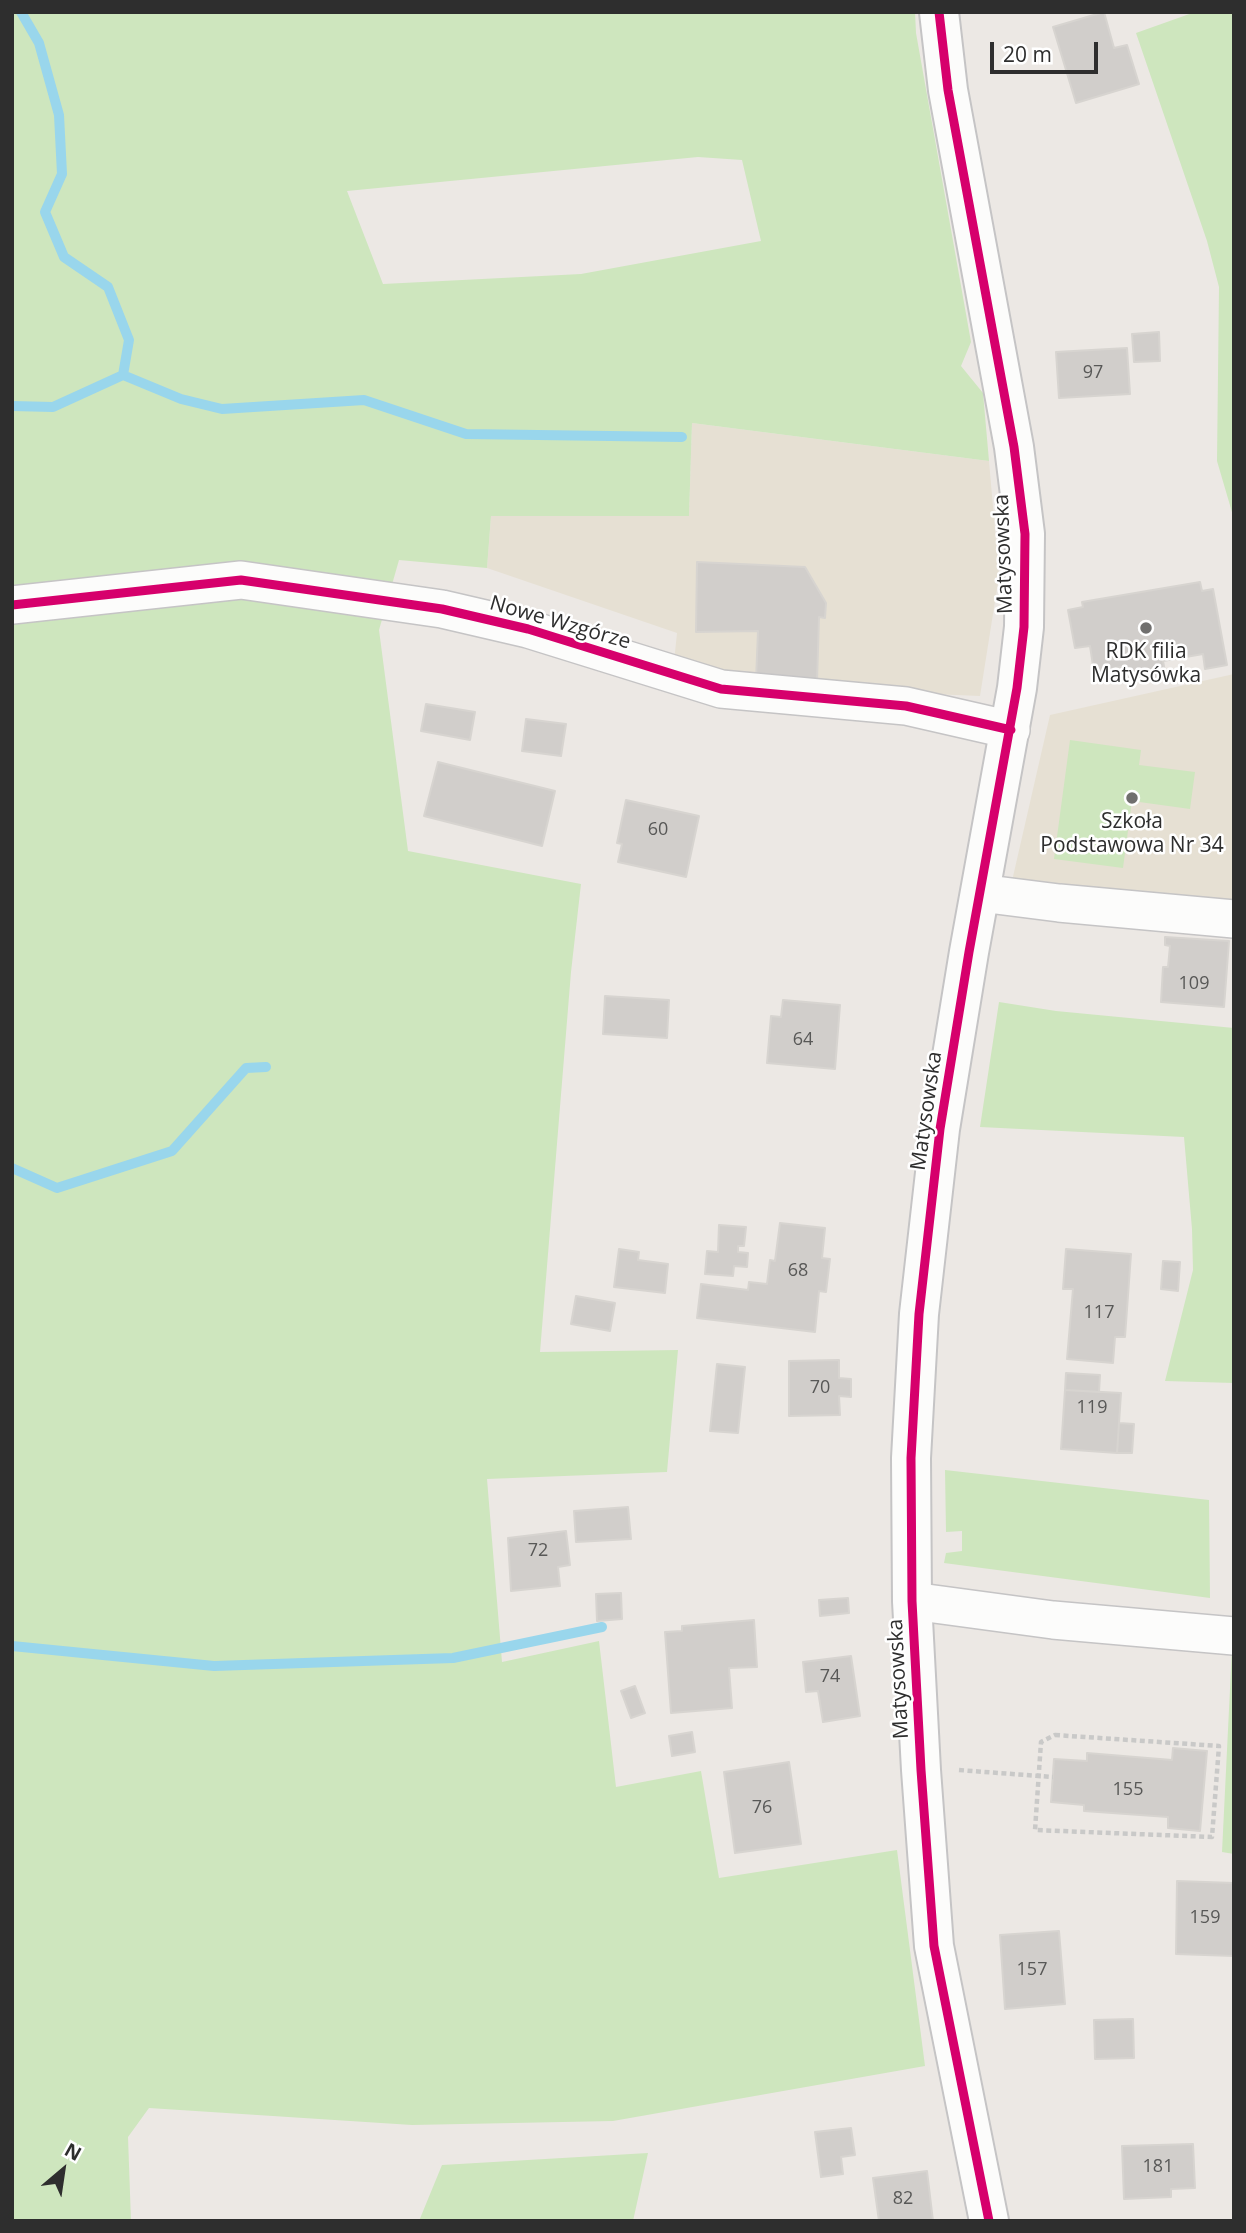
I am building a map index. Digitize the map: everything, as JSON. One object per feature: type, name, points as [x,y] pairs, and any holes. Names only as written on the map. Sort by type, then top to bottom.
[{"type":"street","name":"Matysowska","points":[[939,12],[947,90],[1014,447],[1025,534],[1024,627],[1011,730],[980,892],[940,1129],[919,1314],[911,1458],[912,1601],[934,1946],[989,2221]]},
{"type":"street","name":"Nowe Wzgórze","points":[[12,605],[241,580],[442,609],[528,629],[721,689],[905,706],[1011,730]]},
{"type":"street","points":[[980,892],[1059,903],[1234,919]]},
{"type":"street","points":[[912,1601],[1053,1620],[1234,1636]]},
{"type":"path","points":[[1055,1735],[1219,1746],[1212,1837],[1035,1830],[1037,1775],[1041,1742],[1055,1735]]},
{"type":"path","points":[[977,1771],[1053,1777]]},
{"type":"shaded area","points":[[692,423],[989,461],[999,576],[980,696],[764,687],[674,662],[677,633],[487,568],[491,516],[689,516]]},
{"type":"shaded area","name":"Szkoła Podstawowa Nr 34","points":[[1234,674],[1234,909],[1012,881],[1050,715]]},
{"type":"green space","points":[[12,12],[915,12],[916,33],[971,342],[961,366],[983,393],[989,461],[692,423],[689,516],[491,516],[487,568],[399,560],[379,630],[408,851],[581,884],[571,972],[540,1352],[678,1350],[667,1472],[487,1479],[502,1662],[599,1641],[616,1787],[701,1771],[719,1878],[897,1850],[925,2066],[613,2121],[412,2125],[149,2108],[128,2137],[131,2221],[12,2221]],"holes":[[[698,157],[742,160],[761,241],[581,274],[383,284],[347,191]]]},
{"type":"green space","points":[[1195,12],[1234,12],[1234,519],[1217,461],[1219,287],[1207,241],[1136,33]]},
{"type":"green space","points":[[1070,740],[1141,750],[1139,765],[1195,772],[1190,809],[1132,801],[1123,868],[1054,859]]},
{"type":"green space","points":[[999,1002],[1056,1011],[1234,1028],[1234,1383],[1165,1381],[1193,1270],[1184,1137],[980,1127]]},
{"type":"green space","points":[[945,1470],[1209,1500],[1210,1598],[944,1563],[946,1553],[962,1551],[962,1531],[946,1532]]},
{"type":"green space","points":[[1232,1648],[1234,1649],[1234,1854],[1222,1852]]},
{"type":"green space","points":[[648,2153],[633,2221],[419,2221],[442,2165]]},
{"type":"building","points":[[1104,12],[1114,48],[1127,45],[1139,84],[1076,103],[1053,27]]},
{"type":"building","points":[[1159,332],[1160,361],[1134,362],[1132,334]]},
{"type":"building","points":[[1127,348],[1130,394],[1059,398],[1056,352]]},
{"type":"building","points":[[697,562],[805,567],[826,603],[825,618],[819,617],[817,682],[756,680],[758,631],[696,632]]},
{"type":"building","name":"RDK filia Matysówka","points":[[1200,582],[1202,591],[1213,589],[1227,665],[1205,669],[1203,654],[1163,661],[1166,677],[1130,683],[1127,666],[1094,672],[1090,646],[1075,648],[1068,610],[1083,607],[1082,602]]},
{"type":"building","points":[[426,704],[475,712],[470,740],[421,731]]},
{"type":"building","points":[[526,719],[566,724],[561,756],[522,751]]},
{"type":"building","points":[[438,762],[555,791],[542,846],[424,816]]},
{"type":"building","points":[[626,800],[699,816],[686,877],[618,862],[622,844],[617,843]]},
{"type":"building","points":[[1165,937],[1229,941],[1224,1007],[1161,1002],[1163,967],[1168,967],[1170,946],[1165,945]]},
{"type":"building","points":[[605,996],[669,1000],[667,1038],[603,1034]]},
{"type":"building","points":[[783,1000],[840,1005],[835,1069],[767,1063],[771,1016],[781,1017]]},
{"type":"building","points":[[780,1223],[825,1228],[822,1258],[830,1259],[826,1292],[819,1291],[815,1332],[697,1318],[701,1284],[748,1290],[749,1282],[767,1284],[770,1260],[775,1261]]},
{"type":"building","points":[[719,1225],[746,1227],[744,1246],[738,1246],[738,1252],[748,1253],[747,1267],[734,1266],[733,1276],[705,1274],[707,1251],[718,1252]]},
{"type":"building","points":[[619,1249],[639,1252],[638,1260],[668,1264],[665,1293],[614,1287]]},
{"type":"building","points":[[1066,1249],[1131,1254],[1125,1337],[1115,1337],[1113,1363],[1067,1359],[1073,1289],[1063,1289]]},
{"type":"building","points":[[1163,1261],[1180,1262],[1178,1291],[1161,1289]]},
{"type":"building","points":[[576,1296],[615,1303],[610,1331],[571,1324]]},
{"type":"building","points":[[839,1360],[839,1378],[851,1379],[851,1397],[839,1396],[840,1415],[789,1416],[789,1361]]},
{"type":"building","points":[[717,1364],[745,1367],[738,1433],[710,1431]]},
{"type":"building","points":[[1066,1373],[1100,1375],[1099,1392],[1065,1390]]},
{"type":"building","points":[[1065,1390],[1121,1393],[1117,1453],[1061,1449]]},
{"type":"building","points":[[1119,1423],[1134,1424],[1132,1453],[1117,1453]]},
{"type":"building","points":[[628,1507],[631,1539],[576,1542],[574,1511]]},
{"type":"building","points":[[566,1531],[570,1565],[558,1567],[560,1586],[511,1591],[508,1538]]},
{"type":"building","points":[[621,1593],[622,1619],[597,1621],[596,1594]]},
{"type":"building","points":[[848,1598],[849,1613],[820,1616],[819,1600]]},
{"type":"building","points":[[754,1620],[757,1667],[729,1668],[732,1708],[671,1713],[665,1632],[682,1631],[682,1626]]},
{"type":"building","points":[[851,1656],[860,1716],[823,1722],[818,1691],[806,1692],[803,1662]]},
{"type":"building","points":[[635,1686],[645,1713],[631,1718],[621,1691]]},
{"type":"building","points":[[692,1732],[695,1752],[672,1756],[669,1736]]},
{"type":"building","points":[[1173,1748],[1207,1751],[1200,1831],[1168,1828],[1168,1817],[1084,1811],[1084,1805],[1051,1802],[1054,1759],[1087,1761],[1087,1753],[1172,1760]]},
{"type":"building","points":[[789,1762],[801,1844],[735,1853],[724,1772]]},
{"type":"building","points":[[1177,1881],[1234,1883],[1234,1956],[1176,1954]]},
{"type":"building","points":[[1059,1931],[1065,2004],[1005,2009],[1000,1935]]},
{"type":"building","points":[[1133,2019],[1134,2058],[1095,2059],[1094,2020]]},
{"type":"building","points":[[851,2128],[855,2155],[841,2157],[843,2174],[821,2177],[815,2132]]},
{"type":"building","points":[[1193,2144],[1195,2188],[1171,2189],[1171,2197],[1124,2199],[1122,2146]]},
{"type":"building","points":[[927,2171],[933,2221],[879,2221],[873,2178]]},
{"type":"waterway","points":[[12,406],[53,407],[123,375],[129,340],[108,287],[64,257],[45,212],[62,174],[59,115],[39,43],[21,12]]},
{"type":"waterway","points":[[123,375],[181,399],[222,409],[364,400],[466,434],[682,437]]},
{"type":"waterway","points":[[12,1168],[57,1188],[172,1151],[246,1068],[266,1067]]},
{"type":"waterway","points":[[12,1646],[214,1666],[453,1658],[602,1627]]},
{"type":"cycle path","points":[[939,12],[948,90],[1014,447],[1025,534],[1024,627],[1017,688],[940,1129],[919,1314],[911,1458],[912,1601],[934,1946],[989,2221]]},
{"type":"cycle path","points":[[12,605],[241,580],[442,609],[528,629],[721,689],[906,706],[1011,730]]},
{"type":"place","name":"RDK filia Matysówka","points":[[1146,628]]},
{"type":"place","name":"Szkoła Podstawowa Nr 34","points":[[1132,798]]}]
